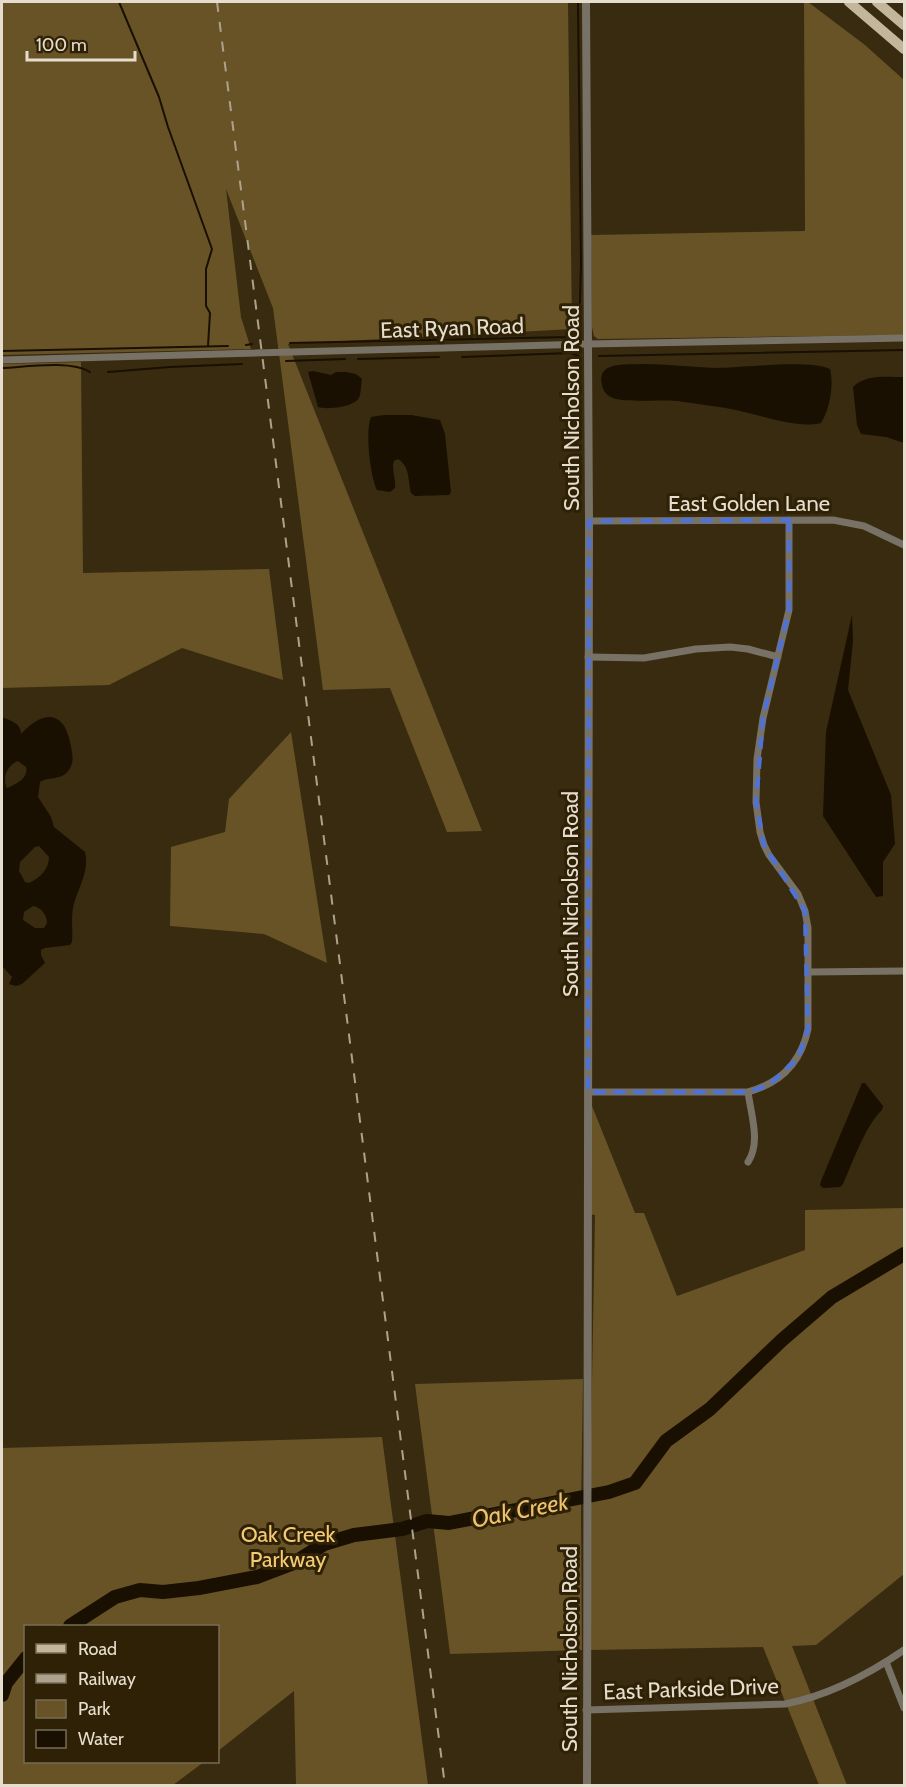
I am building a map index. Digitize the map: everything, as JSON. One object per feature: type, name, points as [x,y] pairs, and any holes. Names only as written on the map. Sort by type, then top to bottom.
[{"type":"main road","points":[[849,2],[904,49]]},
{"type":"main road","points":[[877,2],[904,25]]},
{"type":"street","name":"South Nicholson Road","points":[[586,2],[589,521],[587,1785]]},
{"type":"street","name":"East Ryan Road","points":[[2,360],[904,338]]},
{"type":"street","points":[[588,1092],[748,1092],[769,1085],[790,1069],[805,1044],[808,1029],[808,928],[805,911],[798,894],[769,855],[760,832],[757,811],[757,759],[763,718],[789,610],[789,520]]},
{"type":"street","name":"East Golden Lane","points":[[589,521],[833,520],[864,526],[904,544]]},
{"type":"street","points":[[588,657],[644,658],[696,649],[730,647],[778,657]]},
{"type":"street","points":[[808,972],[904,971]]},
{"type":"street","points":[[748,1092],[755,1137],[752,1155],[748,1162]]},
{"type":"street","name":"East Parkside Drive","points":[[586,1710],[770,1706],[796,1702],[829,1691],[886,1662],[904,1650]]},
{"type":"street","points":[[886,1662],[904,1708]]},
{"type":"highlighted area","points":[[789,520],[789,610],[763,718],[756,802],[764,845],[805,911],[808,1029],[798,1058],[769,1085],[748,1092],[588,1092],[589,521]]},
{"type":"green space","points":[[2,2],[568,2],[572,329],[288,344],[482,831],[447,832],[390,688],[323,690],[273,308],[226,189],[241,317],[251,349],[2,355]]},
{"type":"green space","points":[[804,2],[808,2],[865,45],[904,80],[904,335],[598,339],[594,336],[592,327],[591,235],[805,231]]},
{"type":"green space","points":[[81,362],[83,573],[269,569],[283,680],[182,648],[109,685],[2,688],[2,364]]},
{"type":"green space","points":[[291,732],[327,963],[264,934],[170,926],[171,847],[225,832],[229,799]]},
{"type":"green space","points":[[592,1106],[635,1213],[644,1213],[677,1296],[805,1250],[805,1210],[904,1208],[904,1574],[816,1645],[792,1646],[847,1785],[819,1785],[763,1647],[590,1650],[595,1215],[587,1214]]},
{"type":"green space","points":[[583,1379],[582,1650],[450,1654],[415,1384]]},
{"type":"green space","name":"Oak Creek Parkway","points":[[382,1437],[428,1785],[296,1785],[294,1691],[219,1750],[219,1625],[24,1625],[24,1763],[203,1763],[173,1785],[2,1785],[2,1448]]},
{"type":"water","points":[[642,364],[716,368],[792,364],[820,366],[830,369],[832,382],[827,411],[821,423],[801,424],[677,401],[618,399],[606,393],[601,377],[603,372],[614,366]]},
{"type":"water","points":[[308,372],[331,375],[336,372],[356,374],[362,379],[359,398],[352,404],[340,407],[318,407]]},
{"type":"water","points":[[904,377],[904,443],[886,437],[861,434],[857,425],[853,387],[870,378]]},
{"type":"water","points":[[411,415],[440,420],[445,434],[451,492],[449,495],[415,496],[411,493],[407,470],[398,459],[393,464],[395,488],[390,492],[377,490],[370,464],[368,432],[371,417]]},
{"type":"water","points":[[852,615],[853,641],[848,690],[891,795],[895,844],[883,862],[883,896],[876,897],[823,816],[826,732]]},
{"type":"water","points":[[2,717],[17,725],[21,734],[36,721],[50,717],[62,723],[67,731],[72,763],[69,770],[62,776],[40,782],[38,797],[51,817],[54,827],[85,852],[86,859],[86,867],[73,908],[72,942],[70,945],[41,950],[45,963],[22,984],[16,986],[9,984],[12,977],[2,966]],"holes":[[[18,761],[26,767],[26,774],[21,780],[7,788],[5,780],[7,772]],[[39,846],[49,857],[49,861],[43,873],[29,883],[25,882],[19,871],[20,862],[35,847]],[[33,906],[41,910],[47,920],[44,928],[35,928],[23,920],[24,912]]]},
{"type":"water","points":[[862,1083],[865,1083],[883,1106],[882,1110],[870,1125],[843,1184],[840,1187],[823,1188],[820,1185],[821,1181]]},
{"type":"waterway","points":[[119,2],[159,97],[212,249],[206,269],[206,306],[210,313],[208,346]]},
{"type":"waterway","points":[[290,343],[571,337],[579,333],[581,265],[578,2]]},
{"type":"waterway","points":[[246,345],[252,344]]},
{"type":"waterway","points":[[2,351],[228,346]]},
{"type":"waterway","points":[[599,356],[904,350]]},
{"type":"waterway","points":[[462,357],[570,353],[579,356]]},
{"type":"waterway","points":[[358,359],[439,357]]},
{"type":"waterway","points":[[286,361],[345,359]]},
{"type":"waterway","points":[[108,372],[242,364]]},
{"type":"waterway","points":[[2,368],[60,365],[82,368],[90,372]]},
{"type":"waterway","name":"Oak Creek","points":[[72,1625],[115,1597],[140,1590],[163,1592],[257,1577],[294,1563],[324,1544],[354,1535],[402,1529],[427,1521],[449,1523],[609,1492],[635,1483],[666,1441],[710,1409],[782,1340],[832,1297],[904,1254]]},
{"type":"waterway","name":"Oak Creek","points":[[2,1695],[6,1683],[24,1660]]},
{"type":"railway","points":[[217,2],[445,1786]]}]
